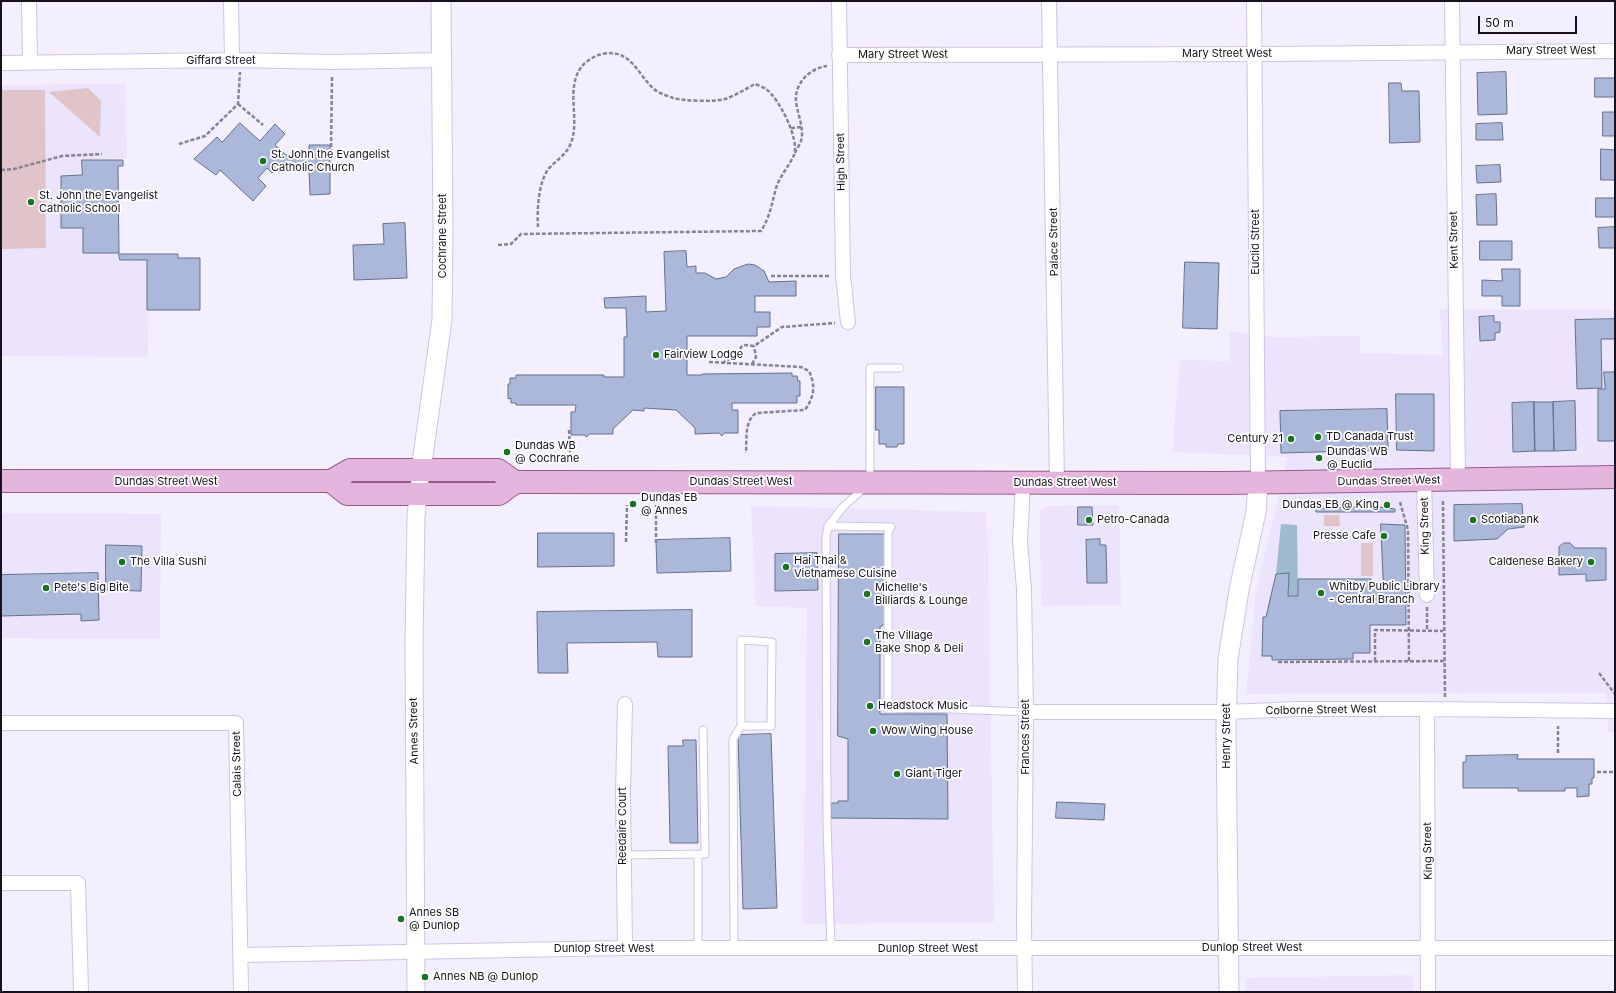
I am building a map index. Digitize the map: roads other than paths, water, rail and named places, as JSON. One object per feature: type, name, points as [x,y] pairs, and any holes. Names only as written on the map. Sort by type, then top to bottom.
[{"type":"main road","name":"Cochrane Street","points":[[421,470],[442,320],[444,221],[441,1]]},
{"type":"main road","points":[[350,470],[421,470],[498,470],[515,482],[499,494],[347,494],[331,481],[350,470]]},
{"type":"main road","name":"Dundas Street West","points":[[515,482],[1258,483],[1615,477]]},
{"type":"main road","name":"Dundas Street West","points":[[1,481],[331,481]]},
{"type":"main road","name":"Henry Street","points":[[1229,992],[1228,659],[1239,590],[1256,512],[1258,483]]},
{"type":"street","points":[[29,1],[30,63]]},
{"type":"street","points":[[231,1],[236,65]]},
{"type":"street","name":"High Street","points":[[839,1],[843,276],[848,322]]},
{"type":"street","name":"Palace Street","points":[[1050,1],[1057,483]]},
{"type":"street","name":"Euclid Street","points":[[1254,1],[1258,483]]},
{"type":"street","name":"Kent Street","points":[[1452,1],[1458,479]]},
{"type":"street","name":"Mary Street West","points":[[839,55],[1615,51]]},
{"type":"street","name":"Giffard Street","points":[[1,63],[236,65],[442,60]]},
{"type":"street","name":"Annes Street","points":[[416,992],[414,644],[416,516],[421,470]]},
{"type":"street","name":"King Street","points":[[1424,480],[1427,596]]},
{"type":"street","name":"Frances Street","points":[[1023,483],[1020,541],[1024,589],[1026,712],[1025,992]]},
{"type":"street","name":"Reedaire Court","points":[[624,704],[623,855],[625,948]]},
{"type":"street","name":"Colborne Street West","points":[[1026,712],[1227,712],[1298,709],[1615,711]]},
{"type":"street","name":"King Street","points":[[1427,709],[1428,992]]},
{"type":"street","name":"Calais Street","points":[[1,723],[236,723],[241,992]]},
{"type":"street","points":[[1,883],[78,883],[81,992]]},
{"type":"street","name":"Dunlop Street West","points":[[241,955],[625,948],[1615,948]]},
{"type":"lane","points":[[831,949],[827,824],[826,538],[828,526],[843,507],[870,482],[870,368],[900,368]]},
{"type":"lane","points":[[828,526],[891,527],[888,533],[888,709],[928,708],[1026,712]]},
{"type":"lane","points":[[734,949],[733,739],[741,726],[741,640],[772,642],[771,726],[741,726]]},
{"type":"lane","points":[[623,855],[705,854],[703,730]]},
{"type":"lane","points":[[698,855],[698,949]]},
{"type":"water","points":[[1281,524],[1297,525],[1298,596],[1288,596],[1289,573],[1276,574]]},
{"type":"place","name":"St. John the Evangelist Catholic Church","points":[[263,161]]},
{"type":"place","name":"St. John the Evangelist Catholic School","points":[[31,202]]},
{"type":"place","name":"Fairview Lodge","points":[[656,355]]},
{"type":"place","name":"TD Canada Trust","points":[[1318,437]]},
{"type":"place","name":"Century 21","points":[[1291,439]]},
{"type":"place","name":"Dundas WB @ Cochrane","points":[[507,452]]},
{"type":"place","name":"Dundas WB @ Euclid","points":[[1319,458]]},
{"type":"place","name":"Dundas EB @ Annes","points":[[633,504]]},
{"type":"place","name":"Dundas EB @ King","points":[[1387,505]]},
{"type":"place","name":"Petro-Canada","points":[[1089,520]]},
{"type":"place","name":"Scotiabank","points":[[1473,520]]},
{"type":"place","name":"Presse Cafe","points":[[1384,536]]},
{"type":"place","name":"The Villa Sushi","points":[[122,562]]},
{"type":"place","name":"Caldenese Bakery","points":[[1591,562]]},
{"type":"place","name":"Hai Thai & Vietnamese Cuisine","points":[[786,567]]},
{"type":"place","name":"Pete's Big Bite","points":[[46,588]]},
{"type":"place","name":"Whitby Public Library - Central Branch","points":[[1321,593]]},
{"type":"place","name":"Michelle's Billiards & Lounge","points":[[867,594]]},
{"type":"place","name":"The Village Bake Shop & Deli","points":[[867,642]]},
{"type":"place","name":"Headstock Music","points":[[870,706]]},
{"type":"place","name":"Wow Wing House","points":[[873,731]]},
{"type":"place","name":"Giant Tiger","points":[[897,774]]},
{"type":"place","name":"Annes SB @ Dunlop","points":[[401,919]]},
{"type":"place","name":"Annes NB @ Dunlop","points":[[425,977]]}]
